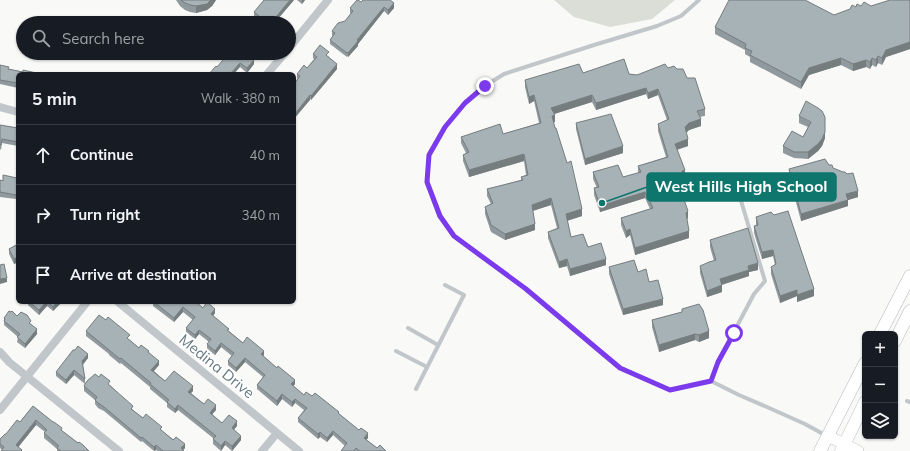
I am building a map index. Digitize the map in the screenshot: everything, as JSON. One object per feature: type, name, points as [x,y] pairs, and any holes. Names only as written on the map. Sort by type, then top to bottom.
[{"type":"main road","points":[[882,331],[910,276]]},
{"type":"main road","points":[[898,335],[910,312]]},
{"type":"main road","points":[[820,451],[863,367]]},
{"type":"main road","points":[[843,448],[865,403]]},
{"type":"street","points":[[296,39],[328,0]]},
{"type":"street","points":[[270,72],[279,60]]},
{"type":"street","points":[[0,107],[16,111]]},
{"type":"street","points":[[0,410],[85,304]]},
{"type":"street","name":"Medina Drive","points":[[120,304],[299,451]]},
{"type":"street","points":[[0,352],[9,362],[119,451]]},
{"type":"street","points":[[262,451],[277,433]]},
{"type":"street","points":[[828,436],[843,448],[858,451]]},
{"type":"lane","points":[[699,0],[681,16],[657,26],[504,74],[485,86],[465,103],[445,127],[429,155],[427,182],[440,216],[454,236],[526,289],[620,368],[670,390],[711,381],[828,436]]},
{"type":"lane","points":[[711,381],[718,362],[754,294],[765,281],[739,194]]},
{"type":"lane","points":[[416,389],[464,295],[445,285]]},
{"type":"lane","points":[[408,328],[438,345]]},
{"type":"lane","points":[[396,350],[427,367]]},
{"type":"shaded area","points":[[554,0],[675,0],[652,19],[610,27],[574,17]]},
{"type":"building","points":[[181,0],[211,0],[207,4],[196,6],[185,3]]},
{"type":"building","points":[[264,0],[290,0],[277,16],[259,16],[254,12]]},
{"type":"building","points":[[357,0],[361,2],[363,0],[390,0],[394,3],[388,10],[384,7],[347,53],[330,40],[335,33],[332,31],[338,23],[345,21],[353,11],[350,8]]},
{"type":"building","points":[[729,0],[805,0],[834,15],[850,9],[852,5],[856,7],[857,4],[861,6],[864,2],[871,6],[890,0],[910,0],[910,42],[886,50],[882,58],[878,56],[876,60],[872,58],[870,62],[866,60],[853,64],[841,58],[809,68],[801,82],[750,55],[752,51],[745,48],[746,44],[715,27]]},
{"type":"building","points":[[320,45],[329,52],[326,55],[337,64],[296,112],[296,81],[300,76],[297,74],[304,65],[307,68],[317,57],[313,54]]},
{"type":"building","points":[[624,59],[629,74],[637,75],[665,64],[668,68],[674,66],[677,69],[683,69],[687,78],[695,78],[705,109],[697,111],[701,119],[689,123],[685,127],[688,139],[675,144],[685,170],[682,171],[685,186],[680,188],[688,211],[686,213],[689,231],[635,248],[630,229],[626,231],[621,218],[653,208],[645,192],[600,206],[594,188],[599,187],[593,172],[618,165],[623,177],[641,172],[638,166],[668,157],[658,124],[669,119],[658,89],[648,93],[646,88],[596,103],[592,95],[551,108],[555,115],[552,116],[555,128],[567,163],[571,161],[582,209],[566,214],[571,237],[583,234],[588,247],[601,243],[606,259],[570,269],[567,259],[559,262],[548,232],[559,228],[551,198],[532,205],[535,224],[505,234],[491,225],[485,207],[493,203],[487,189],[523,180],[521,177],[528,175],[524,154],[469,170],[463,155],[469,152],[461,137],[500,124],[503,134],[541,123],[534,95],[529,97],[525,80],[579,64],[583,73]]},
{"type":"building","points":[[223,60],[254,60],[247,68],[240,63],[232,72],[211,72],[216,66],[217,67]]},
{"type":"building","points":[[0,65],[9,67],[8,69],[23,72],[16,72],[16,83],[0,80]]},
{"type":"building","points":[[806,101],[822,111],[825,117],[825,132],[818,144],[808,152],[794,152],[783,146],[792,131],[803,137],[811,122],[799,116]]},
{"type":"building","points":[[611,114],[623,146],[585,159],[576,123]]},
{"type":"building","points":[[0,125],[16,128],[16,142],[2,139],[0,145]]},
{"type":"building","points":[[825,159],[829,165],[832,165],[833,168],[847,174],[853,173],[858,191],[846,194],[848,200],[801,214],[789,169]]},
{"type":"building","points":[[3,175],[16,178],[16,195],[0,192],[0,180],[3,181]]},
{"type":"building","points":[[788,211],[814,289],[797,295],[797,290],[780,296],[771,267],[776,264],[773,250],[762,252],[754,226],[758,225],[756,217],[771,212],[774,215]]},
{"type":"building","points":[[748,228],[758,263],[748,266],[749,270],[720,279],[722,285],[707,291],[700,266],[716,260],[710,240]]},
{"type":"building","points":[[16,245],[16,258],[14,259],[9,249]]},
{"type":"building","points":[[634,260],[638,272],[646,269],[649,282],[658,280],[663,299],[623,309],[609,267]]},
{"type":"building","points":[[4,264],[7,278],[0,279],[0,265]]},
{"type":"building","points":[[32,304],[44,304],[39,310]]},
{"type":"building","points":[[156,304],[198,304],[203,308],[206,304],[209,304],[215,309],[211,314],[229,329],[227,330],[243,343],[247,337],[264,351],[261,354],[277,368],[278,366],[295,380],[291,384],[304,395],[306,392],[312,396],[315,393],[359,430],[361,428],[368,433],[364,438],[377,448],[380,445],[386,451],[360,451],[356,448],[354,451],[341,451],[347,443],[333,431],[327,438],[320,432],[318,434],[298,418],[307,408],[295,399],[292,402],[282,394],[277,401],[257,385],[265,375],[245,358],[236,368],[228,361],[234,353],[221,343],[215,351],[207,344],[211,339],[199,330],[195,335],[186,328],[195,317],[183,307],[174,318]]},
{"type":"building","points":[[699,304],[703,310],[709,331],[659,345],[652,320],[682,312],[682,309]]},
{"type":"building","points":[[9,311],[12,311],[17,316],[21,312],[27,315],[31,321],[29,323],[37,329],[25,344],[17,337],[20,334],[4,321],[4,318]]},
{"type":"building","points":[[99,315],[106,320],[108,317],[130,335],[127,338],[139,348],[141,345],[159,361],[151,370],[165,381],[174,371],[193,386],[188,392],[204,404],[208,399],[216,405],[210,413],[222,423],[229,415],[237,421],[232,428],[241,436],[232,446],[225,441],[221,446],[213,439],[216,436],[178,405],[175,409],[167,402],[169,400],[150,384],[151,383],[86,331]]},
{"type":"building","points":[[78,346],[88,354],[82,361],[85,379],[74,370],[66,380],[56,372],[73,350],[75,350]]},
{"type":"building","points":[[95,374],[99,377],[101,374],[110,381],[108,384],[133,406],[131,409],[143,418],[146,414],[162,427],[160,429],[173,440],[176,437],[185,444],[181,448],[184,451],[163,451],[156,445],[154,447],[98,403],[95,400],[97,397],[84,386]]},
{"type":"building","points":[[33,406],[89,451],[61,451],[57,448],[59,446],[44,433],[47,430],[36,420],[16,445],[22,450],[21,451],[1,451],[4,447],[0,444],[0,439],[17,420],[20,422]]},
{"type":"place","name":"West Hills High School","points":[[602,203]]},
{"type":"route","points":[[485,86],[465,103],[445,127],[429,155],[427,182],[440,216],[454,236],[526,289],[620,368],[670,390],[711,381],[718,362],[734,333]]}]
